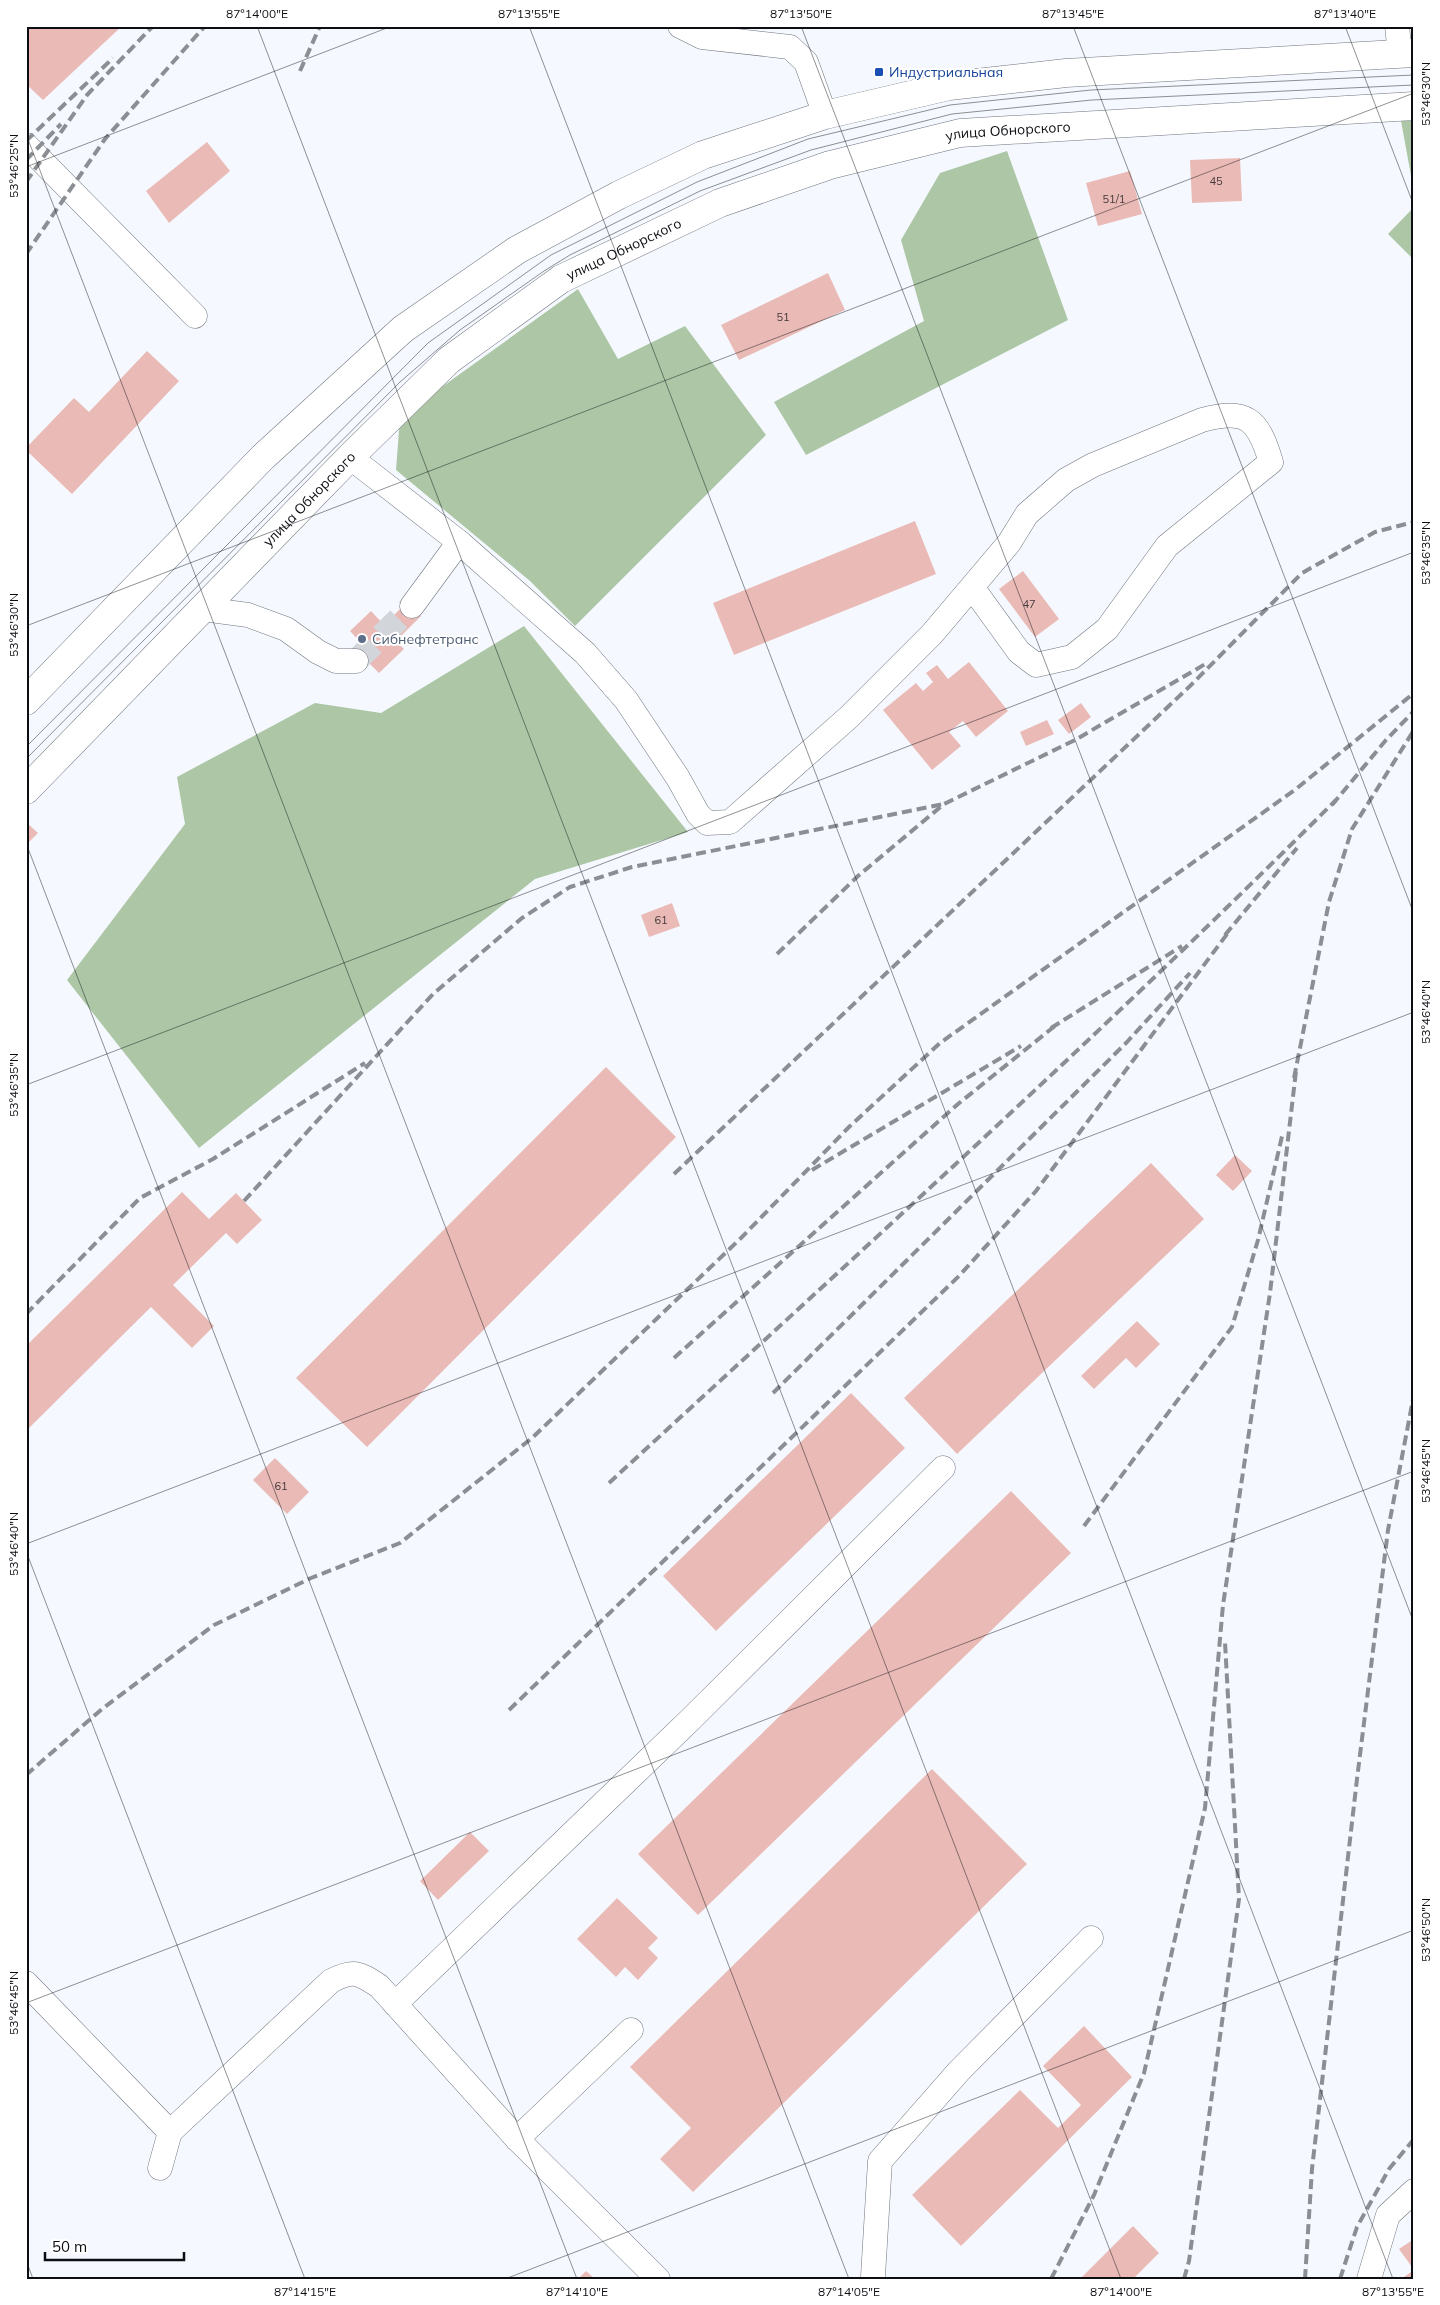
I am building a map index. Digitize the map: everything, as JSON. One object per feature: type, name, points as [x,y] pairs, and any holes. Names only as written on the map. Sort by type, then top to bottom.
[{"type":"main road","points":[[26,702],[263,457],[403,330],[517,250],[620,195],[703,155],[825,115],[949,86],[1066,73],[1407,54]]},
{"type":"main road","name":"улица Обнорского","points":[[26,790],[352,455],[450,360],[561,279],[720,203],[830,165],[960,133],[1414,106]]},
{"type":"lane","points":[[680,26],[702,37],[790,47],[806,62],[825,115]]},
{"type":"lane","points":[[1397,26],[1407,54]]},
{"type":"lane","points":[[26,144],[195,316]]},
{"type":"lane","points":[[352,455],[360,465],[459,542],[585,654],[626,700],[678,778],[698,814],[708,822],[730,822],[849,717],[932,634],[1009,543],[1027,514],[1066,480],[1093,465],[1202,420],[1219,415],[1236,414],[1253,424],[1264,440],[1271,462],[1167,546],[1107,629],[1072,656],[1036,665],[1019,652],[972,588]]},
{"type":"lane","points":[[412,606],[459,542]]},
{"type":"lane","points":[[203,609],[248,615],[286,629],[318,652],[336,661],[356,661]]},
{"type":"lane","points":[[396,2004],[691,1719],[943,1468]]},
{"type":"lane","points":[[873,2278],[880,2161],[959,2071],[1091,1938]]},
{"type":"lane","points":[[160,2168],[170,2132],[331,1981],[344,1974],[359,1973],[379,1986],[518,2139],[658,2279]]},
{"type":"lane","points":[[26,1983],[170,2132]]},
{"type":"lane","points":[[518,2139],[631,2030]]},
{"type":"lane","points":[[1369,2279],[1388,2215],[1414,2190]]},
{"type":"green space","points":[[1401,121],[1414,121],[1414,192]]},
{"type":"green space","points":[[1007,151],[1068,320],[806,455],[774,402],[924,321],[901,240],[940,173]]},
{"type":"green space","points":[[1414,207],[1414,260],[1388,234]]},
{"type":"green space","points":[[578,289],[618,359],[685,326],[766,435],[575,626],[530,581],[396,470],[400,417]]},
{"type":"green space","points":[[524,626],[688,832],[535,879],[199,1148],[67,980],[185,824],[177,777],[315,703],[381,713]]},
{"type":"building","points":[[26,26],[122,26],[43,100],[26,84]]},
{"type":"building","points":[[207,142],[230,171],[169,223],[146,191]]},
{"type":"building","points":[[1240,158],[1242,201],[1192,203],[1190,160]]},
{"type":"building","points":[[1130,171],[1142,214],[1098,226],[1086,183]]},
{"type":"building","points":[[828,273],[845,310],[739,360],[721,325]]},
{"type":"building","points":[[147,351],[179,381],[72,494],[26,448],[74,398],[89,412]]},
{"type":"building","points":[[915,521],[936,574],[734,655],[713,603]]},
{"type":"building","points":[[1023,571],[1059,619],[1035,637],[999,589]]},
{"type":"building","points":[[407,602],[421,616],[396,641],[404,649],[379,673],[369,663],[363,668],[349,655],[361,643],[350,631],[371,611],[384,625]]},
{"type":"building","points":[[969,662],[1008,711],[976,737],[963,721],[949,732],[961,746],[932,770],[883,710],[916,683],[923,691],[933,682],[926,673],[937,665],[948,679]]},
{"type":"building","points":[[1081,703],[1091,717],[1069,734],[1058,720]]},
{"type":"building","points":[[1047,720],[1054,734],[1026,746],[1020,732]]},
{"type":"building","points":[[26,822],[38,833],[26,845]]},
{"type":"building","points":[[672,903],[680,926],[649,937],[641,915]]},
{"type":"building","points":[[606,1067],[676,1137],[367,1447],[296,1378]]},
{"type":"building","points":[[1235,1155],[1252,1171],[1233,1191],[1216,1175]]},
{"type":"building","points":[[1151,1163],[1204,1219],[957,1454],[904,1398]]},
{"type":"building","points":[[182,1192],[209,1219],[236,1193],[262,1220],[237,1244],[226,1233],[173,1285],[214,1326],[192,1348],[151,1307],[26,1431],[26,1346]]},
{"type":"building","points":[[1137,1321],[1160,1344],[1136,1368],[1126,1358],[1094,1389],[1081,1376]]},
{"type":"building","points":[[851,1393],[905,1448],[716,1631],[663,1576]]},
{"type":"building","points":[[275,1458],[309,1492],[287,1514],[253,1480]]},
{"type":"building","points":[[1011,1491],[1071,1553],[698,1915],[638,1854]]},
{"type":"building","points":[[932,1769],[1027,1864],[693,2192],[660,2159],[691,2128],[630,2067]]},
{"type":"building","points":[[470,1832],[489,1851],[438,1900],[420,1881]]},
{"type":"building","points":[[617,1898],[658,1938],[648,1948],[658,1958],[638,1980],[625,1967],[616,1977],[577,1939]]},
{"type":"building","points":[[1084,2026],[1132,2077],[961,2246],[912,2195],[1020,2090],[1058,2128],[1081,2105],[1043,2066]]},
{"type":"building","points":[[1133,2226],[1159,2253],[1133,2279],[1080,2279]]},
{"type":"building","points":[[1414,2239],[1414,2270],[1399,2249]]},
{"type":"building","points":[[1414,2270],[1414,2279],[1401,2279]]},
{"type":"building","points":[[586,2271],[595,2279],[578,2279]]},
{"type":"tunnel","points":[[356,661],[412,606]]},
{"type":"tram line","points":[[26,747],[428,343],[551,255],[697,182],[808,139],[950,105],[1091,90],[1414,75]]},
{"type":"tram line","points":[[26,759],[400,382],[460,330],[570,255],[700,191],[811,150],[952,114],[1092,100],[1414,85]]},
{"type":"railway","points":[[26,182],[87,95],[153,26]]},
{"type":"railway","points":[[26,254],[105,139],[205,26]]},
{"type":"railway","points":[[300,71],[320,26]]},
{"type":"railway","points":[[26,141],[113,58]]},
{"type":"railway","points":[[26,160],[61,124]]},
{"type":"railway","points":[[674,1174],[1190,686],[1302,573],[1375,532],[1414,522]]},
{"type":"railway","points":[[777,954],[858,876],[944,804],[1075,740],[1207,663]]},
{"type":"railway","points":[[26,1775],[102,1709],[214,1625],[311,1578],[400,1543],[532,1438],[740,1239],[849,1127],[940,1043],[1296,789],[1414,693]]},
{"type":"railway","points":[[1332,805],[1386,740],[1414,711]]},
{"type":"railway","points":[[1294,1078],[1329,902],[1352,829],[1414,730]]},
{"type":"railway","points":[[609,1483],[1067,1060],[1336,800]]},
{"type":"railway","points":[[244,1201],[433,994],[522,918],[570,887],[632,867],[944,804]]},
{"type":"railway","points":[[1225,935],[1297,848]]},
{"type":"railway","points":[[509,1710],[959,1276],[1036,1191],[1230,930]]},
{"type":"railway","points":[[1051,1028],[1182,946]]},
{"type":"railway","points":[[773,1393],[1127,1042],[1190,973]]},
{"type":"railway","points":[[674,1358],[958,1104],[1056,1025]]},
{"type":"railway","points":[[812,1170],[1021,1046]]},
{"type":"railway","points":[[26,1314],[140,1198],[213,1159],[365,1063]]},
{"type":"railway","points":[[1051,2279],[1094,2195],[1144,2073],[1205,1808],[1223,1605],[1270,1293],[1296,1071]]},
{"type":"railway","points":[[1084,1526],[1232,1327],[1258,1240],[1283,1132]]},
{"type":"railway","points":[[1305,2279],[1312,2169],[1357,1779],[1388,1530],[1414,1394]]},
{"type":"railway","points":[[1184,2279],[1189,2261],[1239,1899],[1225,1642]]},
{"type":"railway","points":[[1340,2279],[1357,2227],[1389,2169],[1414,2139]]},
{"type":"place","name":"Индустриальная","points":[[879,72]]},
{"type":"place","name":"Сибнефтетранс","points":[[362,639]]}]
